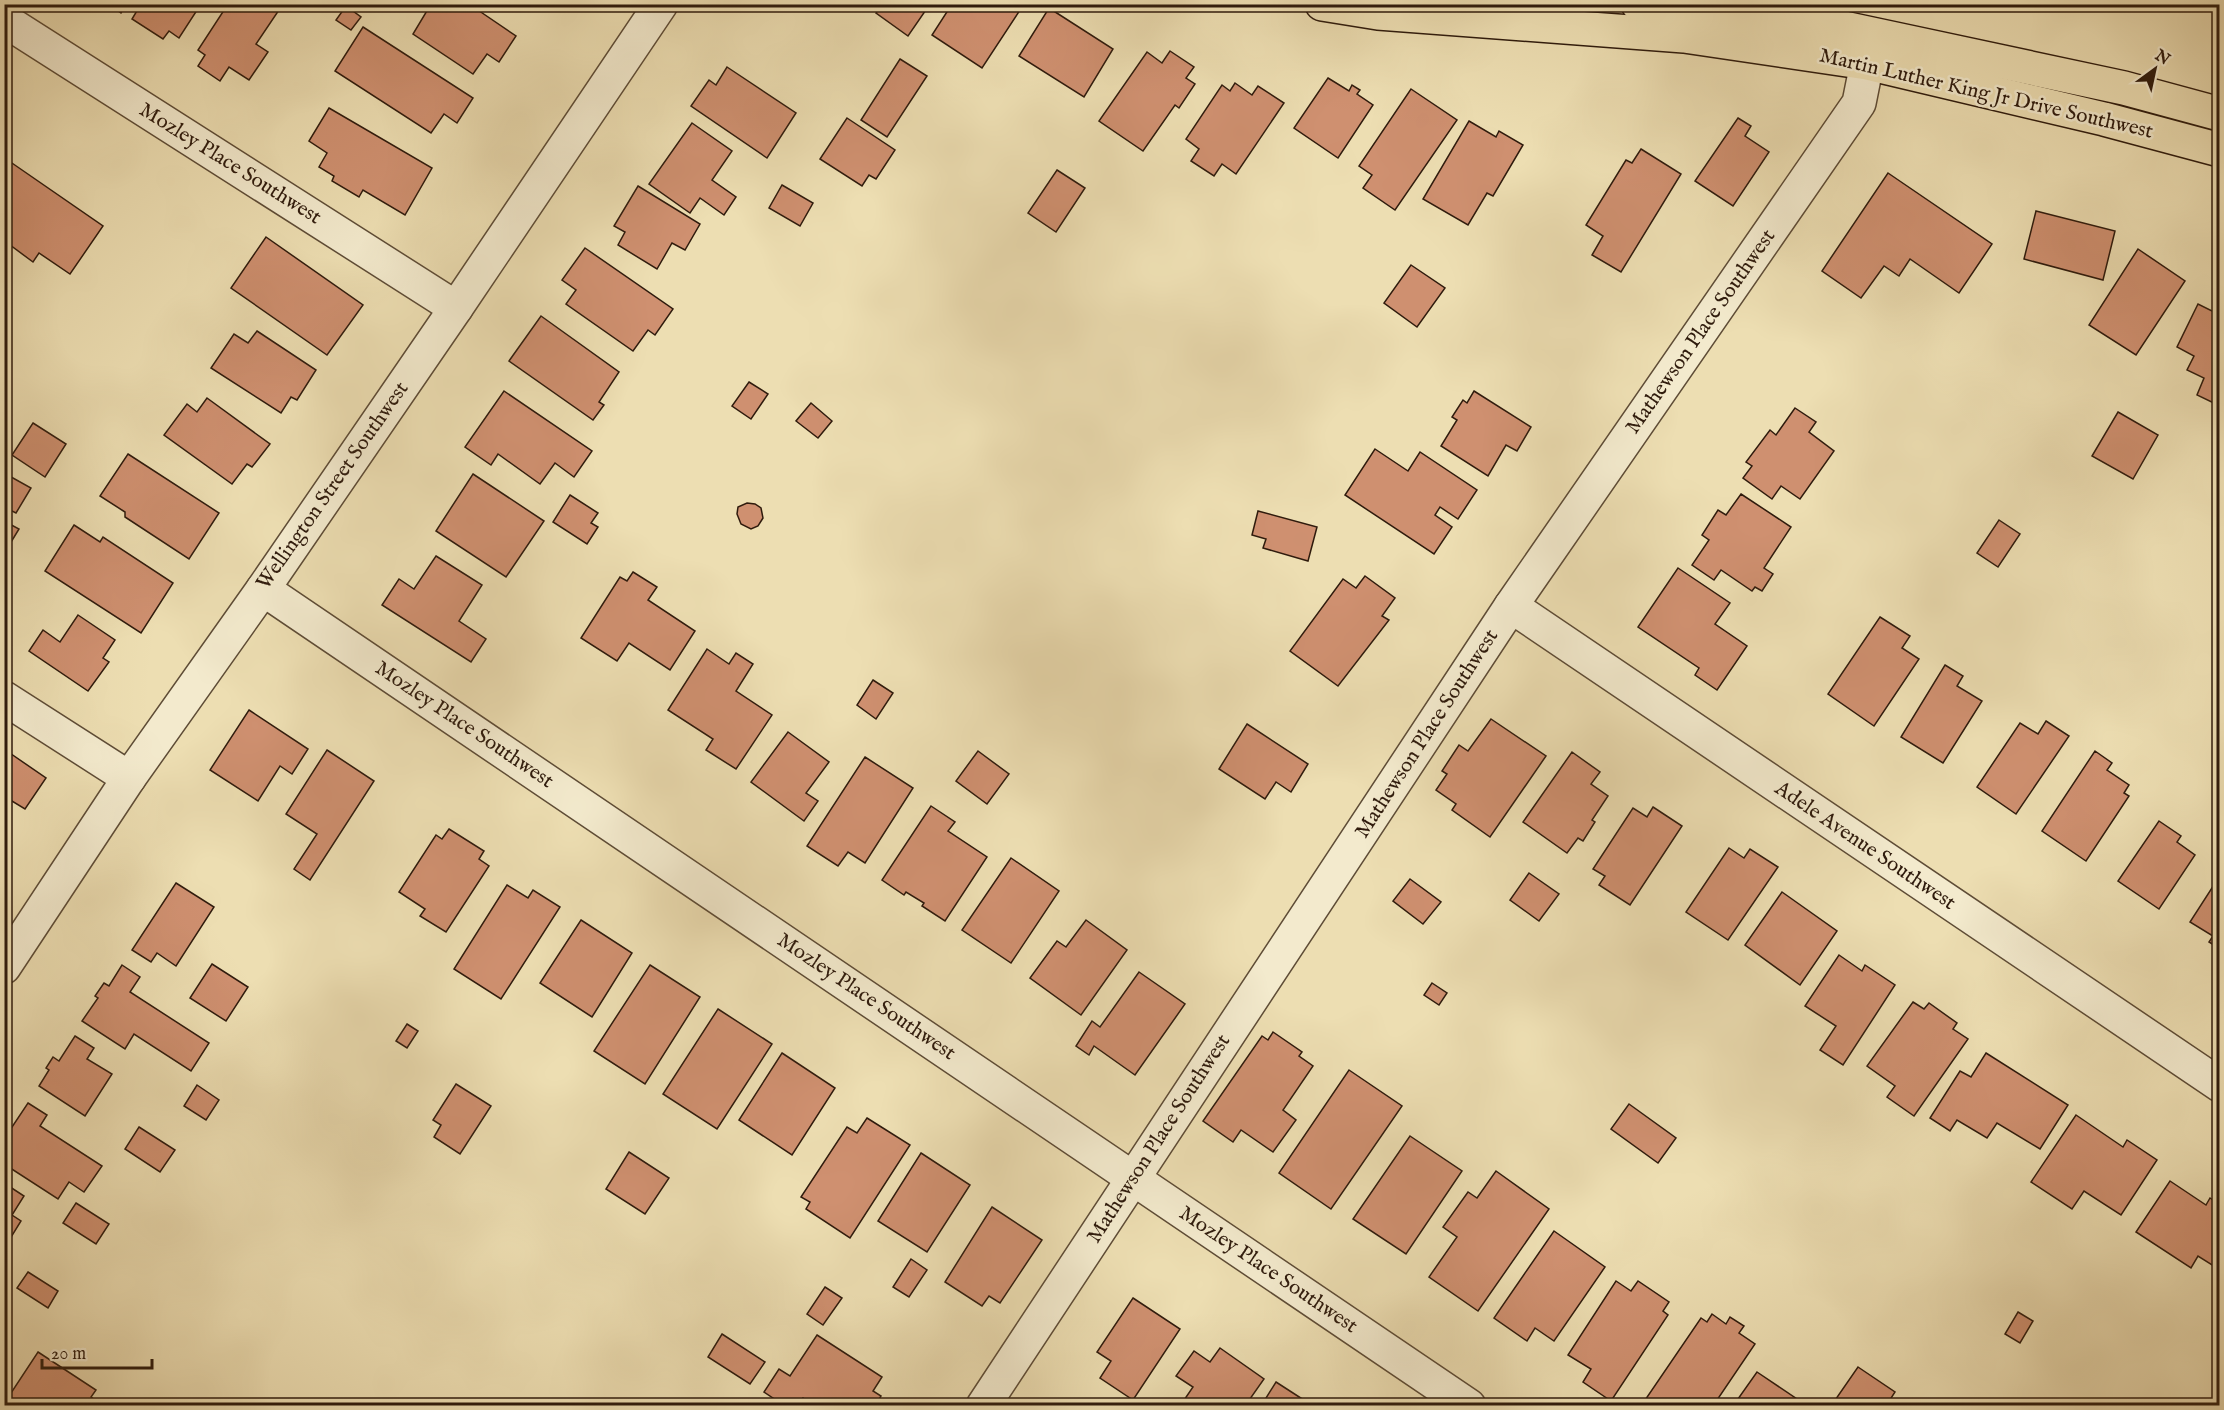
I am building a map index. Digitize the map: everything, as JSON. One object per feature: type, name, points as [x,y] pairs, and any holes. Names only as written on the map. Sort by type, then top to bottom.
[{"type":"main road","name":"Martin Luther King Jr Drive Southwest","points":[[1322,4],[1378,13],[1684,36],[1867,63],[2104,119],[2220,150]]},
{"type":"main road","name":"Martin Luther King Jr Drive Southwest","points":[[1638,4],[1839,27],[2124,88],[2220,114]]},
{"type":"street","name":"Wellington Street Southwest","points":[[4,968],[129,778],[263,589],[661,4]]},
{"type":"street","name":"Mozley Place Southwest","points":[[4,20],[456,308]]},
{"type":"street","name":"Mathewson Place Southwest","points":[[983,1406],[1511,606],[1859,103],[1867,63]]},
{"type":"street","name":"Mozley Place Southwest","points":[[263,589],[1469,1406]]},
{"type":"street","name":"Adele Avenue Southwest","points":[[1511,606],[2220,1085]]},
{"type":"street","points":[[4,698],[129,778]]},
{"type":"building","points":[[108,4],[126,4],[121,13]]},
{"type":"building","points":[[141,4],[201,4],[179,38],[169,31],[163,39],[132,19]]},
{"type":"building","points":[[228,4],[270,4],[279,10],[256,44],[268,52],[249,80],[229,67],[220,81],[198,66],[205,55],[198,50]]},
{"type":"building","points":[[431,4],[469,4],[516,36],[499,62],[487,54],[473,74],[413,34]]},
{"type":"building","points":[[882,4],[930,4],[908,36],[876,13]]},
{"type":"building","points":[[952,4],[1024,4],[982,68],[932,35]]},
{"type":"building","points":[[346,6],[361,17],[351,30],[336,20]]},
{"type":"building","points":[[1049,8],[1113,49],[1084,97],[1019,56]]},
{"type":"building","points":[[363,27],[473,98],[457,123],[444,114],[431,133],[335,71]]},
{"type":"building","points":[[1170,51],[1194,67],[1186,78],[1195,84],[1179,108],[1175,105],[1143,151],[1099,121],[1147,52],[1162,63]]},
{"type":"building","points":[[900,59],[927,76],[887,137],[861,120]]},
{"type":"building","points":[[727,67],[796,113],[767,158],[691,106],[709,80],[716,85]]},
{"type":"building","points":[[1328,78],[1349,91],[1352,85],[1360,90],[1357,94],[1373,105],[1338,158],[1294,128]]},
{"type":"building","points":[[1235,83],[1252,95],[1258,86],[1284,103],[1236,174],[1222,164],[1214,176],[1191,161],[1199,149],[1186,139],[1222,85],[1230,91]]},
{"type":"building","points":[[1411,89],[1457,120],[1395,210],[1363,188],[1372,175],[1359,166]]},
{"type":"building","points":[[329,108],[432,168],[405,215],[363,190],[359,197],[332,181],[334,176],[319,167],[327,153],[309,141]]},
{"type":"building","points":[[847,118],[895,150],[876,179],[869,175],[862,186],[820,159]]},
{"type":"building","points":[[1738,118],[1751,126],[1745,136],[1769,152],[1733,206],[1695,181]]},
{"type":"building","points":[[1469,121],[1496,137],[1499,131],[1523,145],[1493,196],[1487,193],[1468,225],[1423,199]]},
{"type":"building","points":[[692,123],[732,151],[712,180],[736,197],[724,215],[700,198],[690,213],[649,184]]},
{"type":"building","points":[[1641,149],[1681,174],[1621,272],[1592,255],[1603,236],[1586,225],[1626,160],[1632,163]]},
{"type":"building","points":[[9,161],[103,226],[70,274],[39,253],[33,262],[10,245],[4,251],[4,169]]},
{"type":"building","points":[[1057,170],[1085,188],[1056,232],[1028,213]]},
{"type":"building","points":[[1888,173],[1992,244],[1959,293],[1910,259],[1899,276],[1884,266],[1861,298],[1822,271]]},
{"type":"building","points":[[782,185],[813,203],[800,226],[769,208]]},
{"type":"building","points":[[638,186],[700,224],[685,250],[672,243],[657,269],[618,245],[625,232],[614,226]]},
{"type":"building","points":[[2036,211],[2115,231],[2103,280],[2024,259]]},
{"type":"building","points":[[266,237],[363,305],[327,355],[231,288]]},
{"type":"building","points":[[585,248],[673,309],[655,335],[648,330],[633,351],[566,304],[576,290],[562,280]]},
{"type":"building","points":[[2138,249],[2185,281],[2136,355],[2089,325]]},
{"type":"building","points":[[1411,265],[1445,288],[1417,327],[1384,303]]},
{"type":"building","points":[[2220,301],[2220,406],[2197,395],[2204,378],[2187,370],[2194,356],[2177,347],[2198,304],[2214,312]]},
{"type":"building","points":[[541,316],[619,372],[599,402],[604,405],[593,420],[509,361]]},
{"type":"building","points":[[257,331],[316,370],[297,400],[291,397],[281,413],[211,368],[234,334],[248,343]]},
{"type":"building","points":[[749,382],[768,394],[751,419],[732,406]]},
{"type":"building","points":[[504,391],[592,451],[574,477],[555,463],[540,484],[498,454],[491,465],[465,447]]},
{"type":"building","points":[[1474,391],[1531,427],[1517,451],[1506,445],[1488,476],[1441,446],[1457,420],[1452,417],[1463,400],[1467,403]]},
{"type":"building","points":[[207,398],[270,444],[252,467],[247,464],[232,484],[164,435],[187,404],[197,412]]},
{"type":"building","points":[[811,403],[832,421],[818,438],[796,421]]},
{"type":"building","points":[[1795,408],[1816,422],[1809,432],[1834,451],[1800,499],[1781,486],[1772,499],[1743,478],[1752,466],[1746,462],[1770,430],[1776,435]]},
{"type":"building","points":[[2118,412],[2158,435],[2133,479],[2092,456]]},
{"type":"building","points":[[33,423],[66,444],[45,477],[12,455]]},
{"type":"building","points":[[1375,449],[1408,471],[1420,452],[1477,490],[1458,519],[1440,507],[1435,515],[1452,527],[1434,554],[1345,495]]},
{"type":"building","points":[[128,454],[219,513],[189,559],[125,517],[125,512],[100,496]]},
{"type":"building","points":[[4,473],[31,488],[16,513],[4,507]]},
{"type":"building","points":[[473,474],[544,521],[506,577],[436,531]]},
{"type":"building","points":[[1741,494],[1791,527],[1764,568],[1773,574],[1762,591],[1755,587],[1752,591],[1721,570],[1714,580],[1692,565],[1709,540],[1702,535],[1718,510],[1726,515]]},
{"type":"building","points":[[570,495],[598,513],[591,523],[598,527],[587,544],[553,522]]},
{"type":"building","points":[[747,503],[761,508],[763,518],[758,526],[751,529],[741,524],[737,514],[738,507]]},
{"type":"building","points":[[1258,511],[1317,527],[1308,561],[1263,548],[1266,539],[1252,535]]},
{"type":"building","points":[[1999,520],[2020,534],[1998,567],[1977,553]]},
{"type":"building","points":[[4,521],[19,529],[5,552],[4,551]]},
{"type":"building","points":[[74,525],[100,542],[103,537],[173,583],[141,633],[45,571]]},
{"type":"building","points":[[436,556],[482,585],[459,621],[486,639],[471,662],[382,605],[399,579],[414,589]]},
{"type":"building","points":[[1678,568],[1730,603],[1715,624],[1747,646],[1717,690],[1695,675],[1699,668],[1638,627]]},
{"type":"building","points":[[633,572],[657,587],[648,600],[695,631],[670,670],[629,643],[617,661],[581,638],[620,577],[627,581]]},
{"type":"building","points":[[1365,576],[1395,598],[1382,616],[1389,620],[1338,686],[1290,651],[1343,579],[1356,588]]},
{"type":"building","points":[[78,615],[115,640],[103,658],[109,662],[88,691],[29,651],[43,630],[60,642]]},
{"type":"building","points":[[1880,617],[1910,636],[1902,648],[1919,659],[1874,726],[1828,694]]},
{"type":"building","points":[[707,649],[729,664],[736,653],[753,664],[736,691],[772,715],[736,769],[706,750],[713,739],[668,710]]},
{"type":"building","points":[[1945,665],[1963,676],[1957,686],[1982,701],[1943,763],[1901,737]]},
{"type":"building","points":[[873,680],[893,693],[876,719],[857,705]]},
{"type":"building","points":[[249,710],[308,749],[292,774],[280,766],[258,801],[210,770]]},
{"type":"building","points":[[1491,719],[1546,756],[1490,837],[1452,810],[1456,804],[1436,790],[1447,774],[1442,771],[1459,745],[1468,751]]},
{"type":"building","points":[[2046,721],[2069,736],[2016,814],[1977,787],[2020,723],[2038,734]]},
{"type":"building","points":[[1247,724],[1308,764],[1291,792],[1276,782],[1265,799],[1219,769]]},
{"type":"building","points":[[788,732],[829,762],[806,793],[818,801],[804,821],[751,782]]},
{"type":"building","points":[[4,749],[46,778],[25,809],[12,801],[4,812]]},
{"type":"building","points":[[327,750],[374,781],[310,880],[294,869],[317,834],[286,814]]},
{"type":"building","points":[[978,751],[1009,774],[987,804],[956,781]]},
{"type":"building","points":[[2095,751],[2112,763],[2107,770],[2129,785],[2124,793],[2129,796],[2086,861],[2042,831]]},
{"type":"building","points":[[1572,752],[1600,772],[1591,784],[1608,796],[1592,820],[1595,822],[1583,841],[1578,838],[1567,853],[1523,822]]},
{"type":"building","points":[[865,757],[913,788],[865,863],[848,852],[838,866],[807,846]]},
{"type":"building","points":[[931,806],[955,822],[948,831],[987,857],[945,921],[922,906],[924,903],[906,892],[904,895],[882,880]]},
{"type":"building","points":[[1653,807],[1682,826],[1630,905],[1599,885],[1605,876],[1593,869],[1633,808],[1647,817]]},
{"type":"building","points":[[2159,821],[2181,836],[2177,842],[2195,855],[2159,909],[2118,881]]},
{"type":"building","points":[[449,829],[484,851],[479,859],[489,866],[446,932],[420,916],[425,909],[399,892],[436,835],[442,839]]},
{"type":"building","points":[[1729,848],[1744,858],[1750,849],[1778,867],[1728,940],[1686,912]]},
{"type":"building","points":[[1011,858],[1059,891],[1011,963],[962,930]]},
{"type":"building","points":[[1529,873],[1559,894],[1539,921],[1510,900]]},
{"type":"building","points":[[2219,877],[2220,949],[2209,942],[2213,936],[2190,922]]},
{"type":"building","points":[[1410,879],[1441,902],[1423,924],[1393,901]]},
{"type":"building","points":[[176,883],[214,907],[176,966],[157,953],[151,962],[132,950]]},
{"type":"building","points":[[507,885],[528,898],[533,890],[560,907],[501,999],[454,969]]},
{"type":"building","points":[[1782,892],[1837,931],[1800,985],[1745,945]]},
{"type":"building","points":[[581,920],[632,953],[592,1017],[540,983]]},
{"type":"building","points":[[1086,920],[1127,950],[1081,1015],[1030,978],[1057,941],[1066,947]]},
{"type":"building","points":[[1839,955],[1862,971],[1865,965],[1895,985],[1843,1065],[1820,1050],[1836,1026],[1805,1006]]},
{"type":"building","points":[[212,964],[248,987],[226,1021],[190,998]]},
{"type":"building","points":[[122,965],[140,977],[130,992],[209,1043],[191,1071],[134,1034],[125,1049],[82,1021],[98,998],[95,996],[104,983],[109,986]]},
{"type":"building","points":[[650,965],[700,997],[645,1084],[594,1051]]},
{"type":"building","points":[[1139,972],[1185,1004],[1135,1075],[1094,1046],[1089,1055],[1076,1046],[1092,1021],[1100,1027]]},
{"type":"building","points":[[1432,983],[1447,993],[1439,1005],[1424,995]]},
{"type":"building","points":[[1913,1002],[1924,1009],[1929,1003],[1957,1023],[1953,1029],[1968,1039],[1914,1116],[1887,1097],[1895,1086],[1867,1066]]},
{"type":"building","points":[[718,1009],[772,1044],[717,1129],[663,1094]]},
{"type":"building","points":[[407,1024],[418,1031],[407,1048],[396,1041]]},
{"type":"building","points":[[1273,1032],[1302,1052],[1299,1056],[1313,1066],[1283,1110],[1296,1120],[1273,1152],[1241,1130],[1233,1142],[1203,1121],[1262,1036],[1268,1040]]},
{"type":"building","points":[[75,1036],[94,1048],[87,1059],[112,1074],[85,1116],[39,1086],[49,1070],[46,1068],[53,1057],[59,1061]]},
{"type":"building","points":[[782,1053],[835,1088],[792,1155],[739,1120]]},
{"type":"building","points":[[1986,1053],[2068,1105],[2040,1149],[1997,1123],[1987,1138],[1957,1120],[1950,1131],[1930,1118],[1960,1071],[1971,1077]]},
{"type":"building","points":[[1349,1070],[1402,1106],[1331,1209],[1279,1173]]},
{"type":"building","points":[[456,1084],[491,1106],[460,1154],[434,1137],[441,1125],[433,1120]]},
{"type":"building","points":[[197,1085],[219,1100],[206,1120],[184,1106]]},
{"type":"building","points":[[28,1103],[47,1115],[40,1126],[102,1166],[84,1192],[69,1182],[58,1199],[4,1164],[4,1139]]},
{"type":"building","points":[[1629,1104],[1676,1138],[1658,1163],[1611,1129]]},
{"type":"building","points":[[2076,1115],[2123,1147],[2127,1140],[2157,1160],[2121,1215],[2084,1191],[2072,1209],[2031,1182]]},
{"type":"building","points":[[867,1118],[910,1145],[850,1238],[806,1209],[810,1202],[801,1197],[847,1127],[857,1133]]},
{"type":"building","points":[[139,1127],[175,1150],[160,1172],[125,1149]]},
{"type":"building","points":[[1410,1136],[1462,1171],[1406,1254],[1353,1219]]},
{"type":"building","points":[[629,1152],[669,1178],[645,1214],[606,1189]]},
{"type":"building","points":[[921,1153],[970,1185],[927,1252],[878,1221]]},
{"type":"building","points":[[1496,1171],[1549,1209],[1478,1311],[1429,1277],[1457,1237],[1443,1227],[1468,1192],[1477,1198]]},
{"type":"building","points":[[2170,1181],[2206,1205],[2210,1198],[2220,1205],[2220,1270],[2198,1256],[2191,1268],[2136,1232]]},
{"type":"building","points":[[4,1183],[24,1196],[12,1215],[21,1221],[5,1247]]},
{"type":"building","points":[[76,1203],[109,1224],[96,1244],[63,1223]]},
{"type":"building","points":[[992,1207],[1042,1240],[1000,1303],[989,1296],[982,1306],[945,1282]]},
{"type":"building","points":[[1554,1231],[1605,1267],[1554,1341],[1535,1328],[1527,1341],[1494,1318]]},
{"type":"building","points":[[911,1259],[927,1270],[909,1297],[893,1287]]},
{"type":"building","points":[[28,1272],[58,1291],[48,1308],[17,1288]]},
{"type":"building","points":[[1616,1281],[1631,1291],[1638,1281],[1669,1302],[1663,1311],[1668,1315],[1611,1401],[1583,1382],[1591,1369],[1568,1355]]},
{"type":"building","points":[[825,1287],[842,1298],[823,1325],[807,1314]]},
{"type":"building","points":[[1133,1298],[1180,1329],[1133,1400],[1100,1378],[1111,1361],[1097,1352]]},
{"type":"building","points":[[2018,1312],[2033,1321],[2020,1343],[2005,1334]]},
{"type":"building","points":[[1712,1314],[1726,1324],[1730,1317],[1744,1326],[1739,1333],[1755,1344],[1713,1406],[1641,1406],[1701,1318],[1707,1322]]},
{"type":"building","points":[[722,1334],[765,1362],[750,1384],[708,1357]]},
{"type":"building","points":[[817,1335],[882,1377],[873,1391],[881,1396],[875,1406],[815,1406],[803,1398],[798,1406],[785,1406],[764,1392],[779,1369],[790,1376]]},
{"type":"building","points":[[1220,1348],[1264,1379],[1245,1406],[1180,1406],[1193,1387],[1176,1376],[1194,1351],[1210,1362]]},
{"type":"building","points":[[38,1352],[96,1390],[91,1397],[104,1406],[24,1406],[9,1396]]},
{"type":"building","points":[[1858,1367],[1895,1392],[1886,1406],[1831,1406]]},
{"type":"building","points":[[1757,1372],[1797,1399],[1792,1406],[1733,1406]]},
{"type":"building","points":[[1276,1382],[1307,1402],[1304,1406],[1261,1406]]}]
